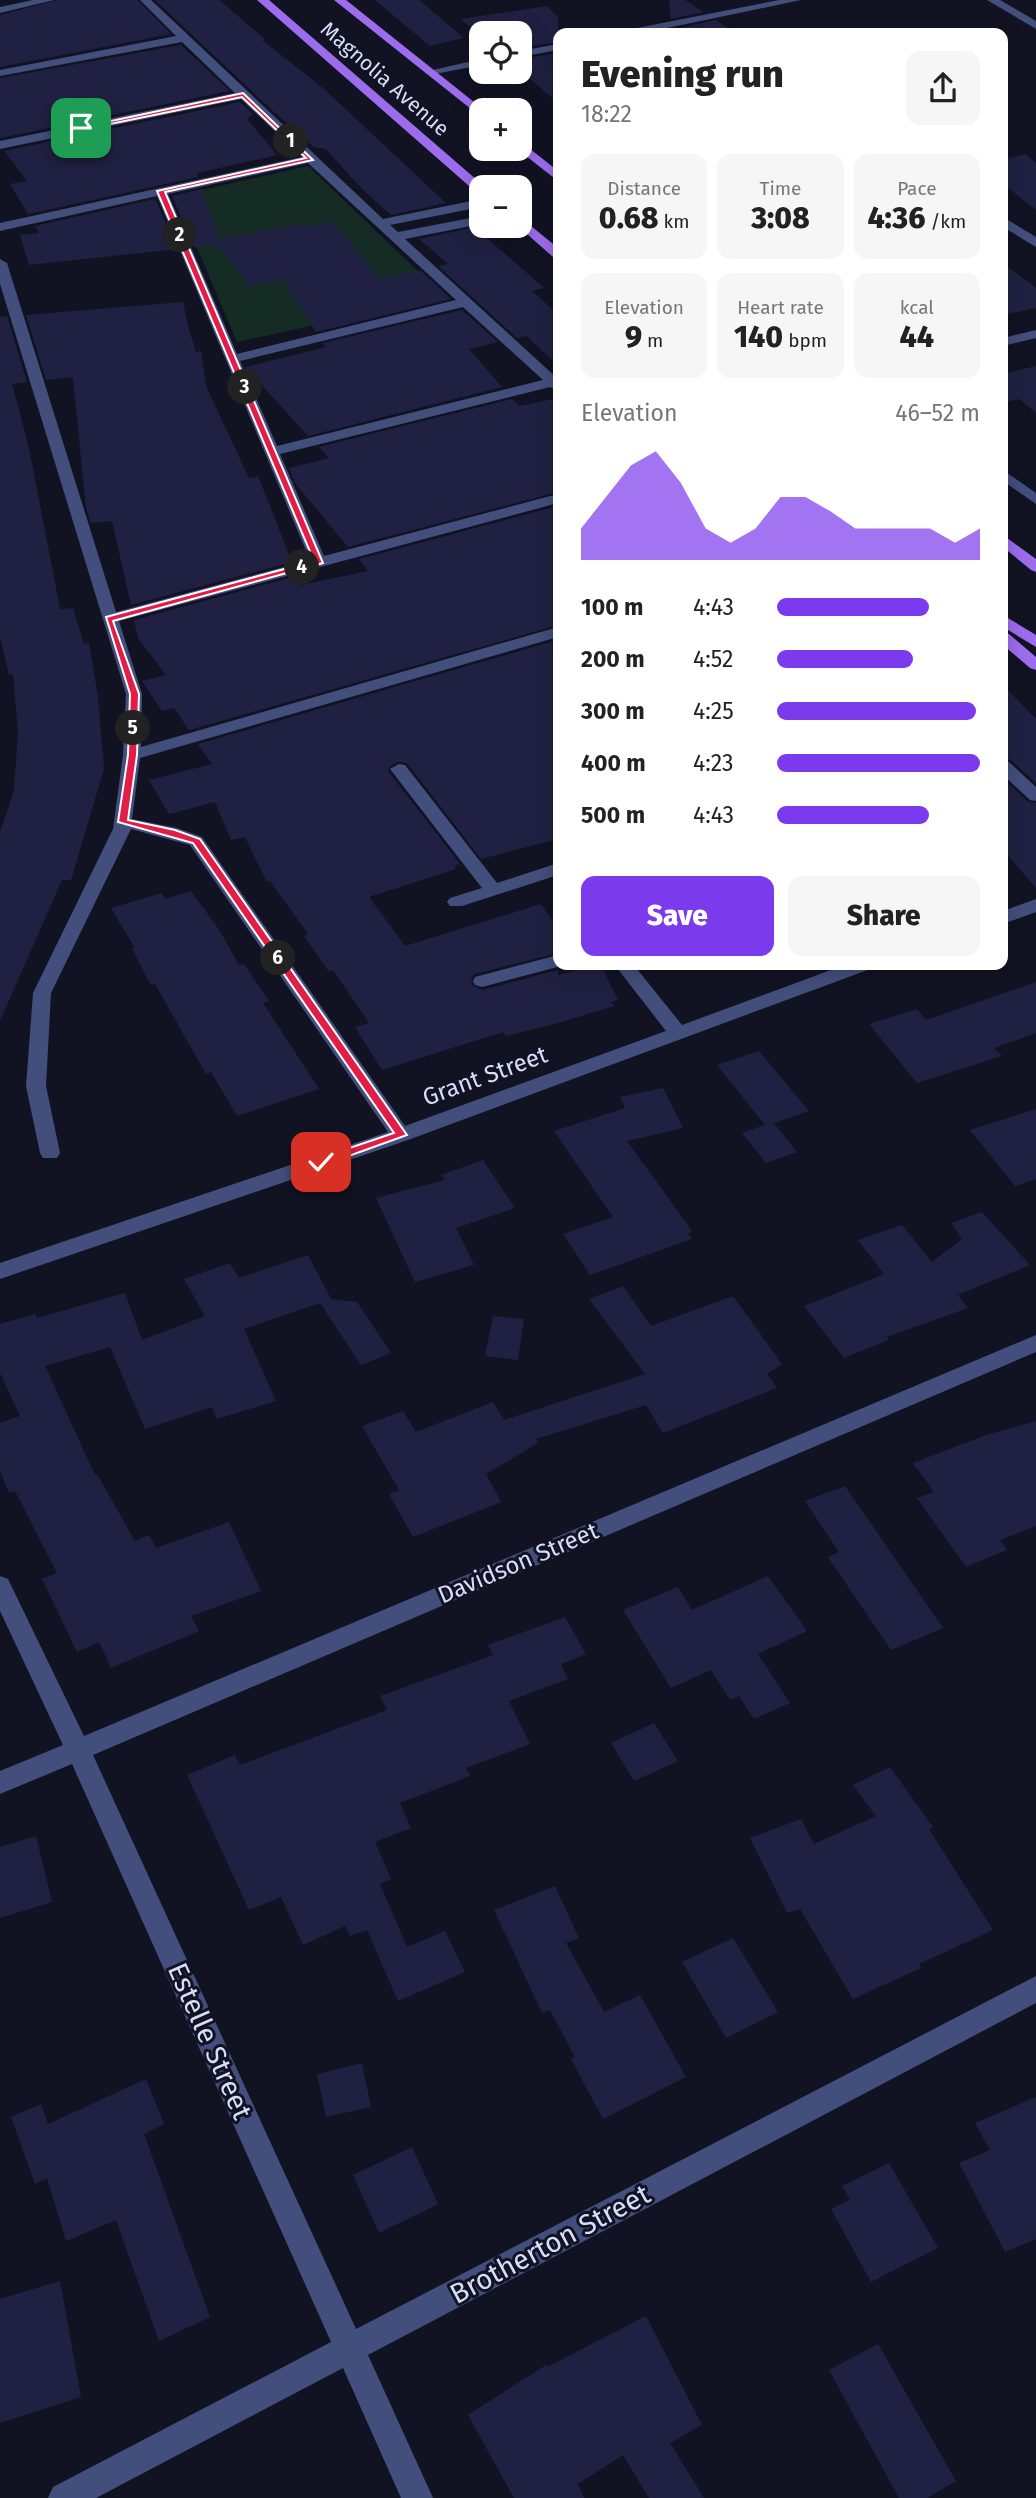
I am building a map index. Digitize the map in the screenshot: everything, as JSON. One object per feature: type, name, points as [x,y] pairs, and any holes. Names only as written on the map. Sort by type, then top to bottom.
[{"type":"main road","name":"Magnolia Avenue","points":[[262,0],[469,180]]},
{"type":"main road","name":"Magnolia Avenue","points":[[340,0],[469,104]]},
{"type":"main road","points":[[532,155],[553,173]]},
{"type":"main road","points":[[532,231],[553,250]]},
{"type":"main road","points":[[1008,544],[1036,567]]},
{"type":"main road","points":[[1008,623],[1036,642]]},
{"type":"main road","points":[[1008,641],[1036,665]]},
{"type":"street","points":[[0,10],[49,0]]},
{"type":"street","points":[[145,0],[311,159],[553,382]]},
{"type":"street","points":[[653,28],[796,0]]},
{"type":"street","points":[[992,0],[1036,26]]},
{"type":"street","points":[[0,73],[185,38]]},
{"type":"street","points":[[532,52],[553,48]]},
{"type":"street","points":[[430,72],[469,64]]},
{"type":"street","points":[[0,145],[243,94]]},
{"type":"street","points":[[0,226],[311,159]]},
{"type":"street","points":[[161,191],[319,563]]},
{"type":"street","points":[[380,223],[469,205]]},
{"type":"street","points":[[394,236],[469,222]]},
{"type":"street","points":[[1008,224],[1036,243]]},
{"type":"street","points":[[0,263],[134,694],[132,755],[123,822],[78,924],[42,993],[36,1086],[50,1153]]},
{"type":"street","points":[[233,359],[466,302]]},
{"type":"street","points":[[1008,341],[1036,334]]},
{"type":"street","points":[[272,452],[553,384]]},
{"type":"street","points":[[1008,478],[1036,500]]},
{"type":"street","points":[[109,619],[553,499]]},
{"type":"street","points":[[132,755],[553,633]]},
{"type":"street","points":[[399,769],[493,890]]},
{"type":"street","points":[[1008,771],[1036,796]]},
{"type":"street","points":[[123,822],[172,832],[196,841],[401,1135]]},
{"type":"street","points":[[456,902],[553,875]]},
{"type":"street","points":[[1008,916],[1036,905]]},
{"type":"street","points":[[482,981],[553,962]]},
{"type":"street","points":[[628,970],[678,1033]]},
{"type":"street","name":"Grant Street","points":[[0,1271],[401,1135],[850,970]]},
{"type":"street","name":"Davidson Street","points":[[0,1783],[1036,1343]]},
{"type":"street","name":"Estelle Street","points":[[0,1586],[78,1750],[417,2498]]},
{"type":"street","name":"Brotherton Street","points":[[64,2498],[1036,1989]]},
{"type":"green space","points":[[308,166],[445,297],[237,342],[175,196]]},
{"type":"building","points":[[57,0],[137,0],[171,34],[0,67],[0,15]]},
{"type":"building","points":[[155,0],[219,0],[266,40],[262,40],[323,88],[446,203],[391,215],[362,189],[326,149],[314,147]]},
{"type":"building","points":[[375,0],[419,0],[464,38],[430,46]]},
{"type":"building","points":[[669,0],[685,0],[703,12],[671,19]]},
{"type":"building","points":[[547,6],[558,17],[558,28],[553,28],[553,43],[532,46],[532,21],[469,21],[469,26],[461,19]]},
{"type":"building","points":[[716,20],[728,28],[681,28]]},
{"type":"building","points":[[181,45],[230,91],[0,138],[0,78]]},
{"type":"building","points":[[553,54],[553,99],[532,80],[532,57]]},
{"type":"building","points":[[240,102],[253,114],[247,119],[277,155],[197,173],[198,177],[28,214],[10,184],[27,181],[4,151]]},
{"type":"building","points":[[1025,154],[1036,163],[1036,210],[1008,188],[1008,158]]},
{"type":"building","points":[[202,189],[218,239],[300,224],[303,228],[333,222],[379,279],[420,270],[451,299],[316,332],[283,280],[249,286],[218,245],[194,247],[172,196]]},
{"type":"building","points":[[155,199],[177,249],[29,265],[20,235],[39,233],[35,226]]},
{"type":"building","points":[[469,229],[469,238],[487,238],[544,288],[532,291],[553,310],[553,361],[527,336],[517,338],[438,266],[448,264],[419,239]]},
{"type":"building","points":[[1008,267],[1036,288],[1036,308],[1008,314]]},
{"type":"building","points":[[183,302],[196,352],[201,351],[206,386],[249,478],[258,476],[292,562],[131,605],[112,521],[91,523],[86,508],[73,377],[46,380],[26,315]]},
{"type":"building","points":[[462,310],[498,342],[469,349],[502,387],[308,436],[245,367],[326,347],[323,343]]},
{"type":"building","points":[[7,316],[27,382],[12,384],[29,448],[60,609],[73,608],[84,644],[89,643],[98,697],[104,769],[71,880],[62,880],[0,1021],[0,832],[14,791],[18,732],[13,674],[9,675],[0,637],[0,317]]},
{"type":"building","points":[[1036,366],[1036,413],[1019,399],[1008,402],[1008,373]]},
{"type":"building","points":[[512,399],[519,406],[553,399],[553,493],[348,547],[295,483],[289,468],[329,458],[319,447]]},
{"type":"building","points":[[553,507],[553,626],[189,730],[174,708],[162,711],[142,681],[166,675],[138,638],[134,620],[297,576],[301,585],[368,571],[359,559]]},
{"type":"building","points":[[553,641],[553,840],[481,859],[407,763],[398,762],[389,767],[388,771],[460,864],[454,866],[456,869],[369,897],[405,946],[541,904],[553,922],[553,954],[474,974],[471,980],[473,986],[483,990],[558,970],[558,975],[577,970],[603,970],[618,1000],[611,1002],[614,1006],[558,1023],[506,1036],[503,1032],[382,1070],[355,1027],[369,1023],[333,970],[329,972],[304,936],[308,934],[270,881],[267,882],[245,837],[231,840],[215,802],[169,814],[149,780],[212,764],[198,744]]},
{"type":"building","points":[[1008,690],[1036,719],[1036,783],[1008,760]]},
{"type":"building","points":[[1008,783],[1028,802],[1036,803],[1036,888],[1008,856]]},
{"type":"building","points":[[191,891],[220,931],[239,965],[244,964],[269,1001],[263,1003],[319,1089],[237,1116],[211,1072],[206,1074],[155,984],[151,985],[132,949],[135,948],[111,908],[162,893],[165,899]]},
{"type":"building","points":[[1036,982],[1036,1033],[994,1048],[1002,1056],[917,1083],[869,1024],[917,1009],[926,1020]]},
{"type":"building","points":[[759,1051],[809,1111],[774,1123],[797,1152],[766,1163],[742,1133],[765,1125],[717,1065]]},
{"type":"building","points":[[663,1088],[683,1128],[627,1141],[692,1231],[688,1234],[692,1239],[590,1275],[563,1234],[613,1217],[554,1131],[625,1108],[620,1097]]},
{"type":"building","points":[[1036,1109],[1036,1179],[1015,1186],[970,1130]]},
{"type":"building","points":[[483,1160],[515,1208],[456,1228],[474,1265],[415,1282],[376,1198],[445,1180],[441,1175]]},
{"type":"building","points":[[982,1212],[1030,1265],[958,1295],[968,1308],[887,1337],[889,1340],[844,1358],[804,1306],[884,1274],[858,1240],[902,1225],[932,1262],[962,1239],[951,1223]]},
{"type":"building","points":[[308,1255],[331,1299],[357,1302],[391,1353],[361,1365],[320,1303],[244,1329],[276,1401],[217,1419],[212,1407],[145,1429],[110,1347],[45,1366],[95,1475],[97,1474],[135,1541],[149,1535],[156,1548],[229,1522],[261,1591],[191,1616],[199,1631],[111,1668],[99,1642],[77,1652],[42,1579],[57,1573],[15,1491],[9,1493],[0,1471],[0,1423],[20,1416],[0,1373],[0,1324],[36,1314],[37,1318],[125,1293],[142,1340],[205,1316],[184,1279],[230,1263],[239,1278]]},
{"type":"building","points":[[623,1286],[651,1326],[733,1296],[782,1364],[767,1374],[777,1388],[663,1433],[646,1405],[536,1439],[538,1443],[486,1474],[501,1502],[413,1537],[389,1494],[399,1490],[362,1426],[403,1411],[416,1432],[493,1402],[504,1420],[645,1374],[589,1299]]},
{"type":"building","points":[[493,1316],[524,1319],[518,1360],[485,1356]]},
{"type":"building","points":[[1036,1421],[1036,1526],[1000,1540],[1007,1550],[966,1567],[917,1498],[934,1492],[913,1463],[986,1435]]},
{"type":"building","points":[[845,1486],[943,1628],[891,1650],[828,1557],[839,1552],[805,1501]]},
{"type":"building","points":[[768,1576],[807,1631],[758,1654],[790,1703],[754,1719],[739,1696],[730,1700],[711,1670],[671,1688],[623,1610],[678,1587],[692,1610]]},
{"type":"building","points":[[565,1617],[586,1654],[561,1664],[568,1679],[509,1701],[530,1744],[466,1768],[470,1776],[400,1803],[411,1828],[375,1842],[391,1879],[380,1884],[407,1947],[445,1931],[465,1972],[398,2001],[367,1930],[350,1936],[345,1926],[303,1945],[281,1897],[249,1910],[187,1775],[235,1755],[240,1765],[387,1710],[380,1696],[493,1655],[488,1645]]},
{"type":"building","points":[[654,1723],[678,1761],[634,1781],[611,1743]]},
{"type":"building","points":[[890,1767],[933,1827],[929,1829],[993,1930],[919,1964],[921,1968],[853,1999],[800,1909],[787,1913],[750,1838],[801,1819],[814,1844],[876,1816],[853,1785]]},
{"type":"building","points":[[36,1836],[52,1902],[0,1918],[0,1847]]},
{"type":"building","points":[[555,1886],[579,1938],[566,1943],[604,2012],[640,1995],[686,2077],[603,2119],[571,2059],[575,2057],[550,2010],[542,2013],[494,1910]]},
{"type":"building","points":[[733,1938],[778,2012],[726,2038],[682,1962]]},
{"type":"building","points":[[362,2063],[371,2107],[326,2117],[317,2074]]},
{"type":"building","points":[[146,2079],[164,2124],[144,2134],[210,2317],[159,2341],[116,2220],[66,2241],[47,2178],[35,2184],[11,2117],[41,2104],[48,2124]]},
{"type":"building","points":[[1036,2097],[1036,2239],[1005,2252],[959,2163],[990,2150],[975,2123]]},
{"type":"building","points":[[412,2147],[438,2204],[379,2233],[353,2175]]},
{"type":"building","points":[[889,2163],[938,2248],[871,2282],[831,2209],[850,2200],[842,2186]]},
{"type":"building","points":[[60,2281],[81,2397],[0,2423],[0,2299]]},
{"type":"building","points":[[646,2316],[702,2425],[670,2443],[704,2498],[649,2498],[623,2455],[578,2484],[584,2498],[514,2498],[468,2415],[546,2365],[547,2367]]},
{"type":"building","points":[[878,2344],[956,2481],[927,2498],[899,2498],[829,2370]]},
{"type":"route","points":[[81,128],[243,94],[311,159],[161,191],[319,563],[109,619],[134,694],[132,755],[123,822],[172,832],[196,841],[401,1135],[321,1162]]}]
